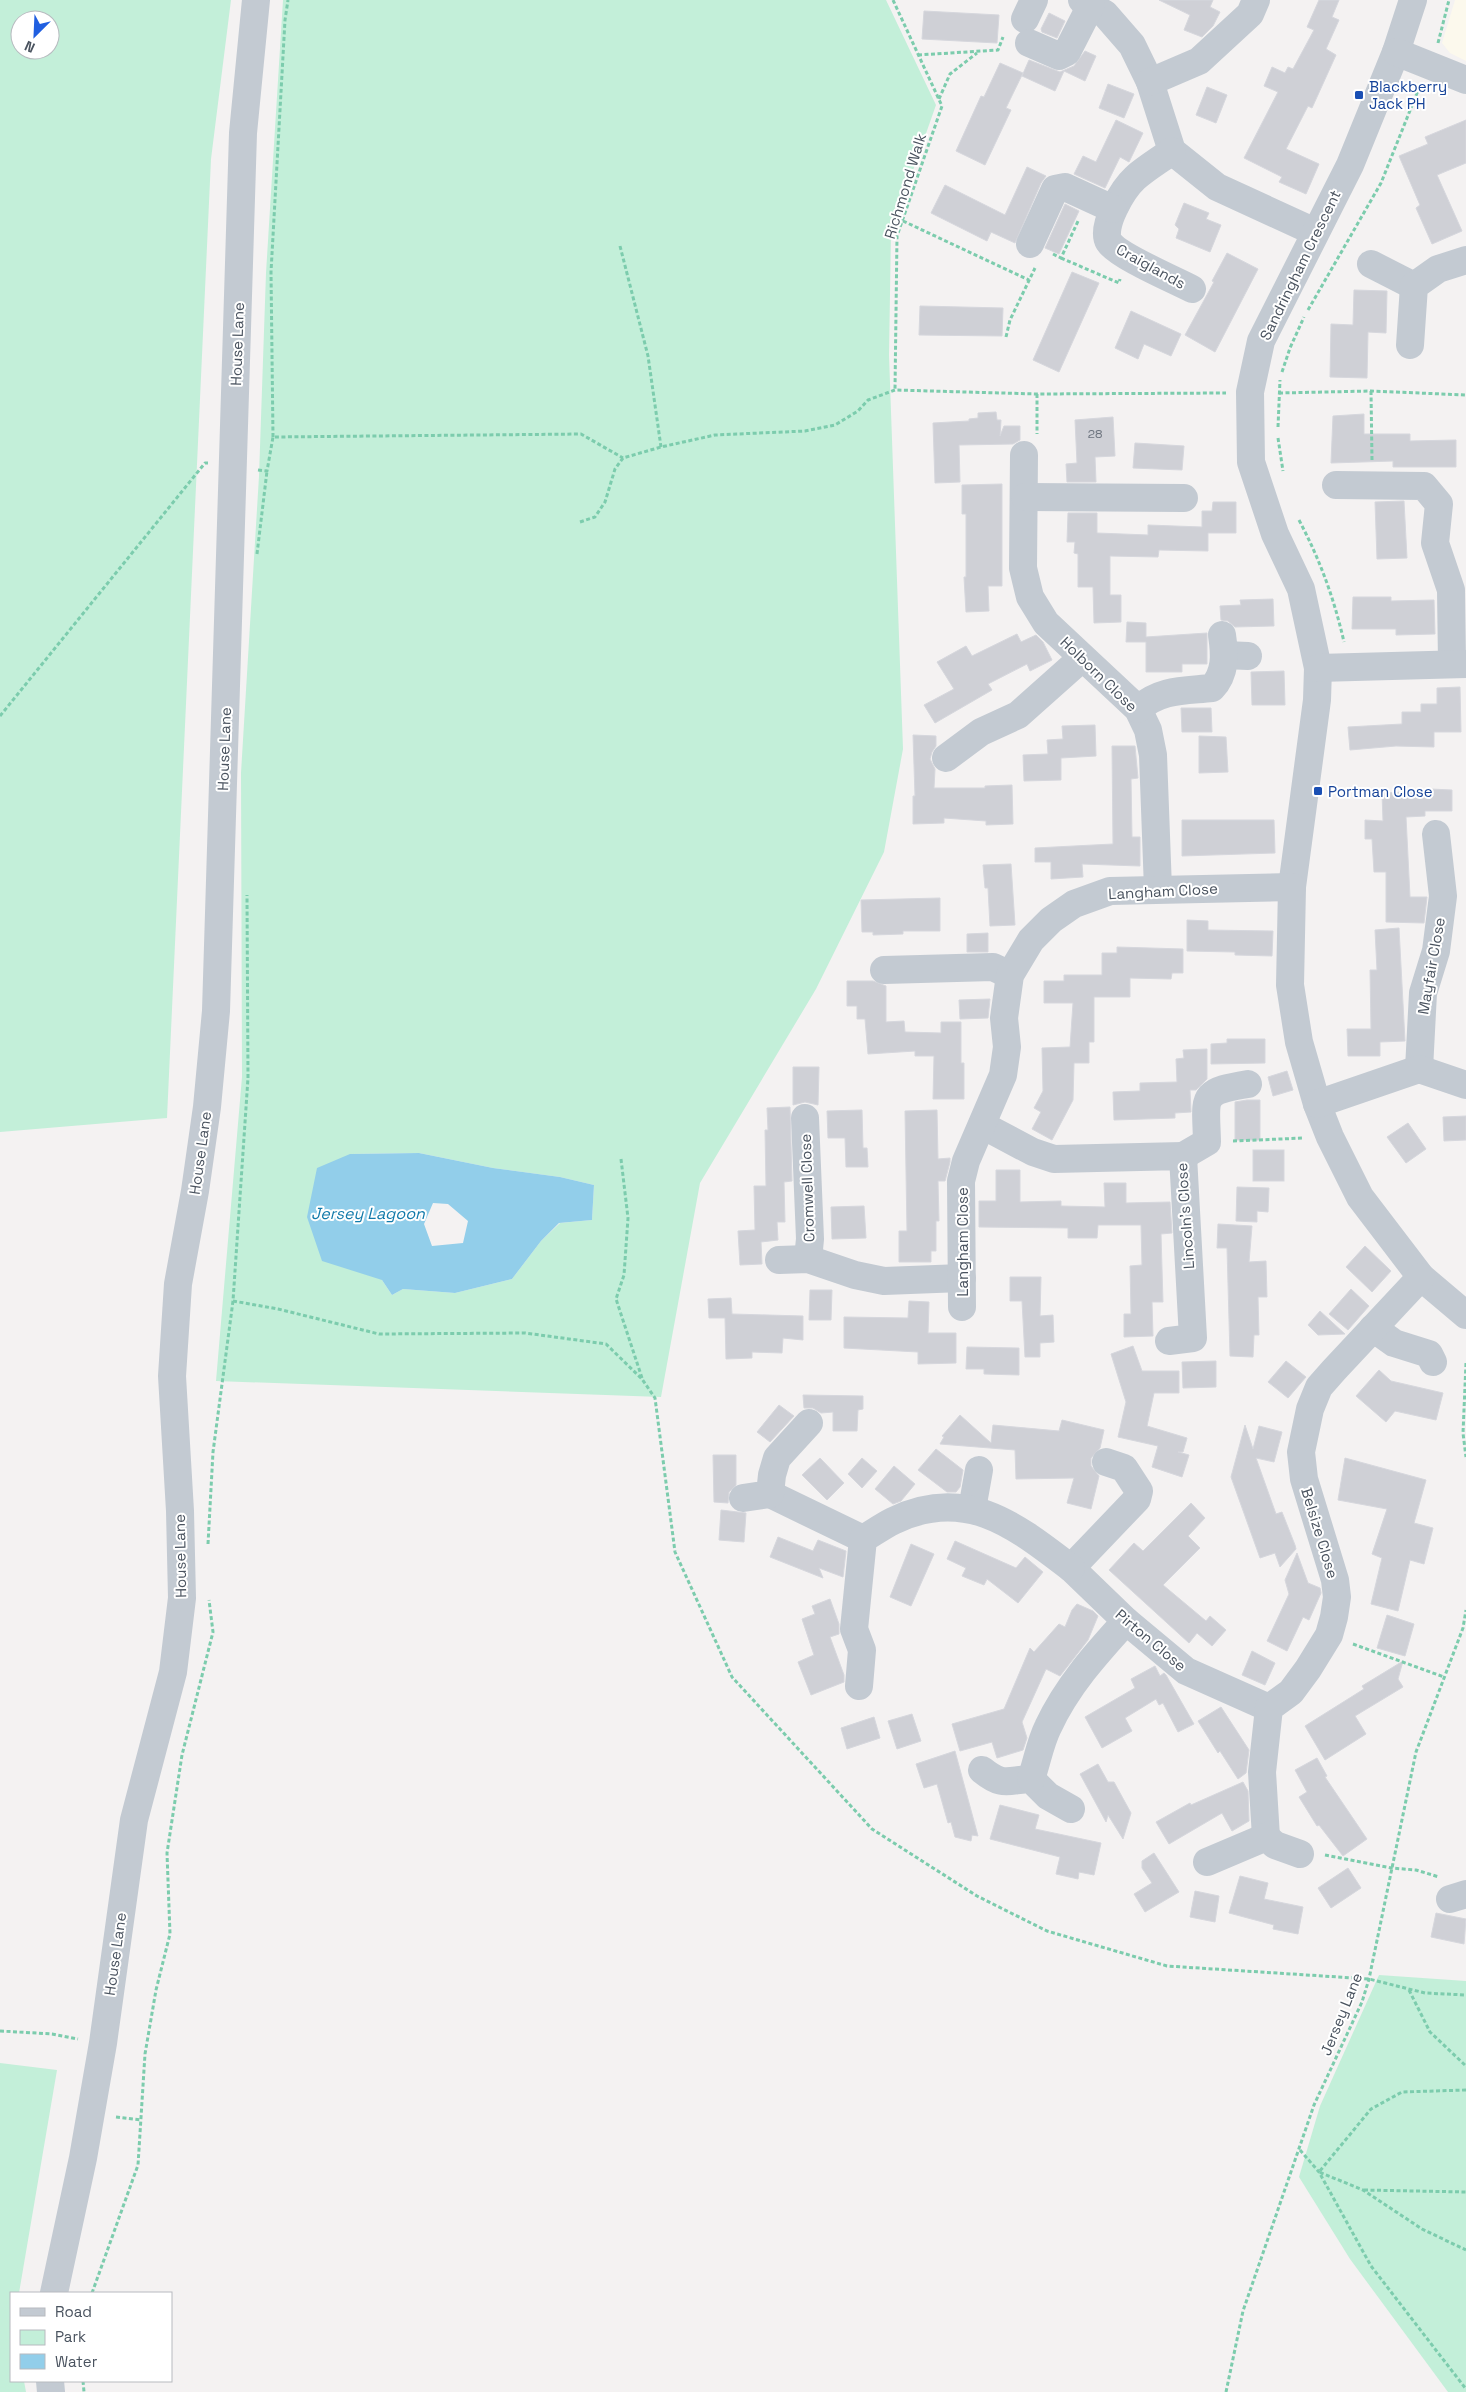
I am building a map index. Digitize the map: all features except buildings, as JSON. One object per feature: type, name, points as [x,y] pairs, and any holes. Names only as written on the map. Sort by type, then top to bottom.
[{"type":"street","name":"House Lane","points":[[54,2292],[83,2158],[103,2043],[134,1820],[173,1672],[182,1598],[180,1511],[172,1376],[178,1284],[203,1135],[216,1011],[243,133],[256,0]]},
{"type":"street","points":[[1150,82],[1198,60],[1250,14],[1256,0]]},
{"type":"street","name":"Sandringham Crescent","points":[[1413,0],[1396,52],[1350,165],[1261,341],[1250,392],[1251,462],[1275,534],[1302,589],[1330,668],[1317,700],[1292,887],[1290,985],[1299,1042],[1317,1104],[1330,1136],[1360,1197],[1421,1277],[1466,1315]]},
{"type":"street","points":[[1029,21],[1059,56],[1068,52],[1097,5],[1132,45],[1150,82],[1172,151],[1217,187],[1315,232]]},
{"type":"street","points":[[1396,52],[1465,78]]},
{"type":"street","name":"Craiglands","points":[[1172,151],[1134,179],[1113,209],[1106,233],[1110,243],[1124,254],[1192,289]]},
{"type":"street","points":[[1037,247],[1055,189],[1065,187],[1113,209]]},
{"type":"street","points":[[1414,286],[1438,269],[1466,260]]},
{"type":"street","points":[[1371,264],[1414,286]]},
{"type":"street","points":[[1410,345],[1414,286]]},
{"type":"street","name":"Holborn Close","points":[[1024,455],[1024,568],[1030,597],[1046,623],[1138,709],[1148,730],[1153,755],[1158,889]]},
{"type":"street","points":[[1330,668],[1459,664],[1451,590],[1436,543],[1439,504],[1424,486],[1336,485]]},
{"type":"street","points":[[1025,497],[1184,498]]},
{"type":"street","points":[[1138,709],[1150,698],[1168,692],[1212,688],[1220,679],[1232,649]]},
{"type":"street","points":[[946,758],[981,732],[1018,715],[1082,658]]},
{"type":"street","name":"Mayfair Close","points":[[1419,1069],[1423,993],[1436,951],[1443,896],[1436,834]]},
{"type":"street","name":"Langham Close","points":[[962,1307],[961,1181],[966,1161],[1003,1076],[1006,1046],[1004,1018],[1010,975],[1032,940],[1051,920],[1074,904],[1110,891],[1292,887]]},
{"type":"street","points":[[884,970],[993,967],[1010,975]]},
{"type":"street","points":[[1317,1104],[1419,1069],[1466,1085]]},
{"type":"street","points":[[1183,1156],[1207,1142],[1206,1103],[1212,1094],[1219,1089],[1248,1084]]},
{"type":"street","name":"Cromwell Close","points":[[805,1118],[810,1239],[808,1259]]},
{"type":"street","name":"Lincoln's Close","points":[[982,1125],[1033,1152],[1054,1159],[1183,1156],[1193,1338],[1169,1341]]},
{"type":"street","name":"Cromwell Close","points":[[779,1260],[808,1259],[855,1275],[884,1281],[962,1278]]},
{"type":"street","name":"Belsize Close","points":[[1269,1708],[1291,1692],[1329,1635],[1337,1598],[1335,1580],[1304,1479],[1301,1452],[1310,1409],[1319,1387],[1421,1277]]},
{"type":"street","points":[[1373,1328],[1394,1343],[1429,1354],[1433,1362]]},
{"type":"street","points":[[770,1494],[772,1475],[778,1458],[809,1423]]},
{"type":"street","points":[[1071,1568],[1137,1499],[1139,1491],[1124,1468],[1106,1462]]},
{"type":"street","points":[[972,1509],[979,1470]]},
{"type":"street","points":[[742,1498],[770,1494],[863,1539],[854,1629],[862,1650],[859,1686]]},
{"type":"street","name":"Pirton Close","points":[[863,1539],[893,1521],[914,1513],[940,1508],[972,1509],[999,1518],[1024,1532],[1071,1568],[1126,1621],[1186,1671],[1269,1708]]},
{"type":"street","points":[[1032,1779],[1047,1729],[1063,1698],[1087,1665],[1126,1621]]},
{"type":"street","points":[[1269,1708],[1262,1772],[1266,1837],[1275,1845],[1300,1854]]},
{"type":"street","points":[[982,1770],[994,1780],[1003,1782],[1032,1779]]},
{"type":"street","points":[[1032,1779],[1048,1796],[1071,1809]]},
{"type":"street","points":[[1207,1862],[1266,1837]]},
{"type":"path","points":[[256,564],[273,437],[271,272],[285,20],[288,0]]},
{"type":"path","points":[[893,0],[939,100]]},
{"type":"path","points":[[1283,476],[1278,435],[1279,392],[1281,377],[1290,348],[1306,312],[1381,183],[1430,66],[1449,0]]},
{"type":"path","points":[[918,55],[998,50],[1008,25],[1029,21]]},
{"type":"path","name":"Richmond Walk","points":[[895,390],[897,236],[942,106],[939,100],[950,74],[979,52]]},
{"type":"path","points":[[1006,337],[1010,320],[1029,280],[1037,247],[1061,258],[1089,198]]},
{"type":"path","points":[[903,221],[1029,280]]},
{"type":"path","points":[[620,246],[648,356],[662,446]]},
{"type":"path","points":[[580,522],[595,517],[605,502],[615,469],[622,458],[662,446],[715,435],[805,431],[835,425],[858,411],[868,400],[895,390],[1037,394],[1371,391],[1466,396]]},
{"type":"path","points":[[1371,391],[1373,486]]},
{"type":"path","points":[[1024,455],[1037,440],[1037,394]]},
{"type":"path","points":[[273,437],[581,434],[622,458]]},
{"type":"path","points":[[0,716],[205,463],[267,471]]},
{"type":"path","points":[[1296,515],[1318,557],[1335,603],[1346,649],[1330,668]]},
{"type":"path","points":[[208,1548],[213,1452],[233,1302],[248,1078],[247,893]]},
{"type":"path","points":[[1207,1142],[1330,1136]]},
{"type":"path","points":[[621,1159],[628,1218],[624,1275],[616,1299],[642,1379]]},
{"type":"path","points":[[233,1302],[278,1309],[379,1334],[525,1333],[606,1344],[642,1379],[655,1398],[675,1552],[732,1677],[872,1829],[977,1896],[1046,1931],[1167,1966],[1369,1979],[1425,1993],[1466,1995]]},
{"type":"path","points":[[1466,1363],[1463,1433],[1466,1457]]},
{"type":"path","points":[[92,2292],[138,2165],[145,2054],[156,1990],[170,1934],[167,1852],[182,1755],[213,1632],[209,1595]]},
{"type":"path","name":"Jersey Lane","points":[[1226,2392],[1244,2311],[1314,2105],[1362,2002],[1369,1979],[1416,1752],[1463,1628],[1466,1610]]},
{"type":"path","points":[[1329,1635],[1444,1677]]},
{"type":"path","points":[[1300,1854],[1312,1852],[1391,1868],[1416,1870],[1453,1890]]},
{"type":"path","points":[[1409,1989],[1430,2032],[1466,2066]]},
{"type":"path","points":[[0,2031],[52,2034],[103,2043]]},
{"type":"path","points":[[1319,2172],[1371,2109],[1402,2092],[1466,2090]]},
{"type":"path","points":[[1300,2150],[1319,2172],[1371,2266],[1466,2389]]},
{"type":"path","points":[[1319,2172],[1363,2190],[1422,2229],[1466,2250]]},
{"type":"path","points":[[1363,2190],[1466,2192]]},
{"type":"shaded area","points":[[1455,0],[1466,0],[1466,61],[1450,53],[1442,43]]},
{"type":"green space","points":[[0,0],[231,0],[211,159],[167,1118],[0,1132]]},
{"type":"green space","points":[[283,0],[886,0],[936,105],[891,233],[889,355],[903,749],[884,852],[816,989],[700,1183],[661,1397],[216,1381],[242,1077],[241,773],[259,476],[266,273]],"holes":[[[419,1153],[493,1168],[560,1177],[594,1185],[592,1220],[560,1223],[541,1241],[512,1279],[455,1293],[403,1289],[392,1295],[382,1280],[350,1154]]]},
{"type":"green space","points":[[1379,1975],[1466,1981],[1466,2392],[1448,2392],[1350,2259],[1299,2177],[1320,2106]]},
{"type":"green space","points":[[0,2063],[57,2070],[19,2292],[10,2292],[10,2382],[24,2382],[26,2392],[0,2392]]},
{"type":"water","name":"Jersey Lagoon","points":[[419,1153],[493,1168],[560,1177],[594,1185],[592,1220],[559,1223],[541,1241],[512,1279],[455,1293],[403,1289],[392,1295],[382,1280],[322,1261],[307,1217],[317,1168],[350,1154]],"holes":[[[433,1203],[448,1204],[468,1221],[463,1243],[432,1246],[424,1224]]]},
{"type":"place","name":"Blackberry Jack PH","points":[[1359,95]]},
{"type":"place","name":"Portman Close","points":[[1318,791]]}]
